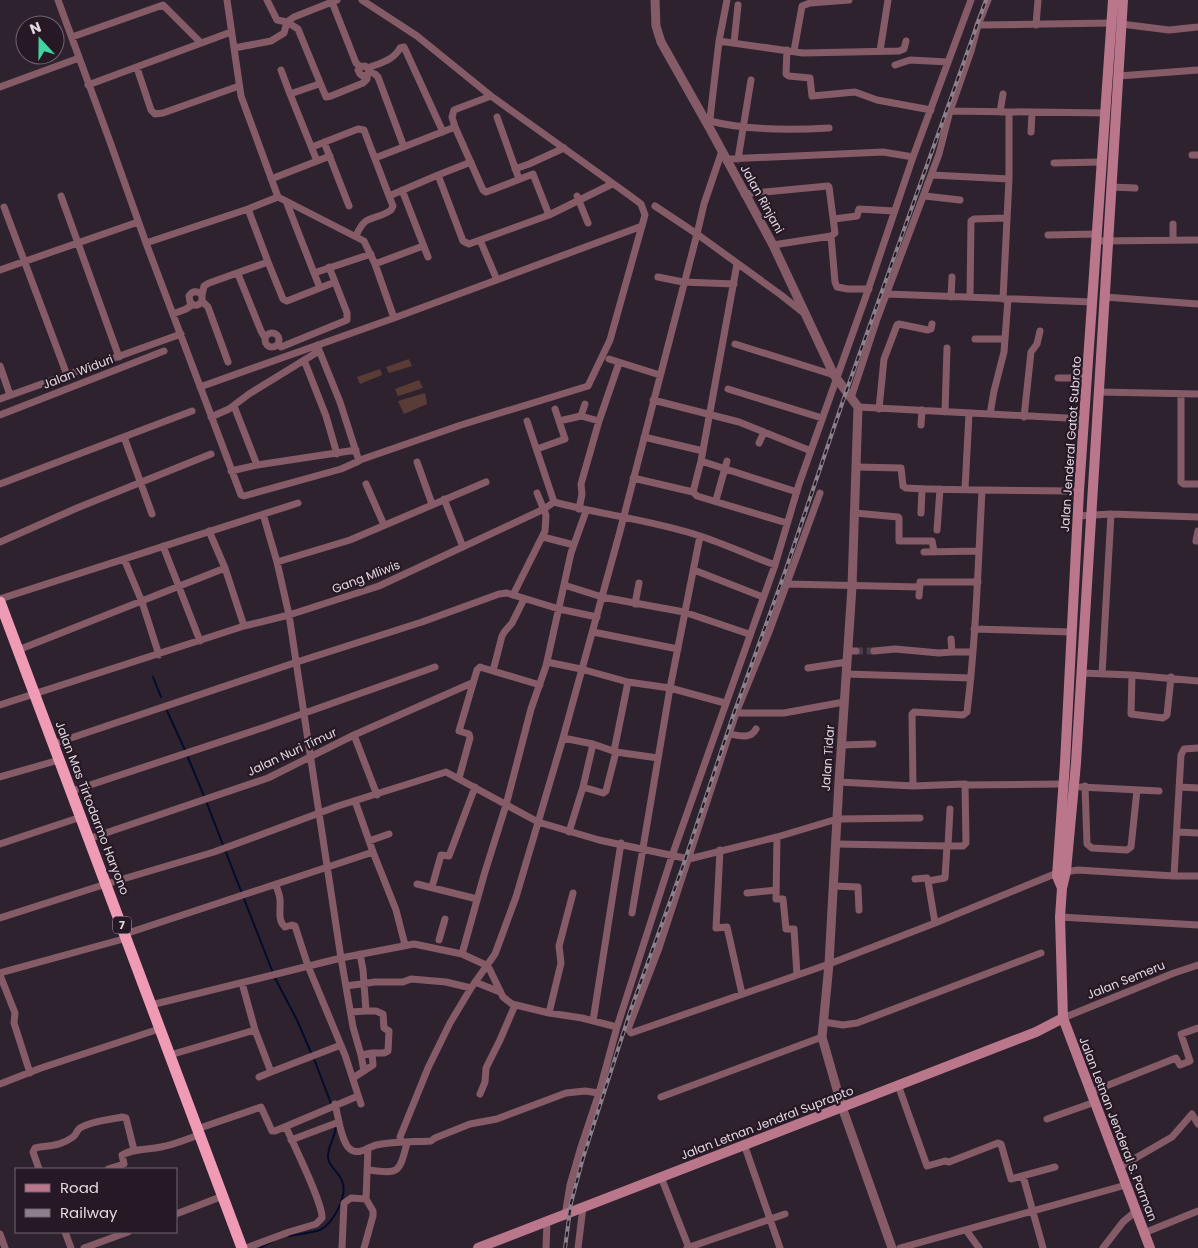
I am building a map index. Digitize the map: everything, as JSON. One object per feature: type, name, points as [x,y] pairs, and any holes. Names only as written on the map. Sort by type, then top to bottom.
[{"type":"highway","name":"Jalan Mas Tirtodarmo Haryono","points":[[0,603],[242,1248]]},
{"type":"main road","name":"Jalan Jenderal Gatot Subroto","points":[[1062,872],[1073,786],[1119,76],[1113,0]]},
{"type":"main road","name":"Jalan Jenderal Gatot Subroto","points":[[1063,1018],[1060,918],[1062,888],[1062,784],[1068,673],[1105,113],[1116,23],[1123,0]]},
{"type":"main road","points":[[1068,673],[1081,674]]},
{"type":"main road","name":"Jalan Letnan Jendral Suprapto","points":[[478,1248],[1036,1032],[1063,1018]]},
{"type":"main road","name":"Jalan Letnan Jenderal S. Parman","points":[[1063,1018],[1150,1248]]},
{"type":"street","points":[[58,0],[138,222],[239,492],[244,496],[341,469],[358,463],[360,460],[461,425],[588,386],[610,340],[645,214],[641,204],[491,96],[417,36],[362,0]]},
{"type":"street","points":[[228,0],[239,86],[278,197],[364,241],[375,264],[394,318]]},
{"type":"street","points":[[267,0],[275,17],[288,22],[298,29],[324,95],[328,97],[362,83],[367,79],[366,70]]},
{"type":"street","name":"Jalan Rinjani","points":[[654,0],[656,26],[661,42],[710,124],[744,194],[773,245],[835,377],[858,407]]},
{"type":"street","points":[[727,0],[719,41],[710,124],[793,129],[829,128]]},
{"type":"street","points":[[849,0],[810,3],[802,6],[786,74],[810,78],[812,96],[856,92],[878,100],[932,110]]},
{"type":"street","points":[[880,51],[888,0]]},
{"type":"street","points":[[565,1215],[573,1176],[617,1027],[672,856],[775,564],[786,523],[835,377],[869,289],[913,157],[932,110],[971,0]]},
{"type":"street","points":[[851,398],[887,294],[932,175],[950,110],[988,0]]},
{"type":"street","points":[[1036,25],[1038,0]]},
{"type":"street","points":[[234,48],[271,41],[284,33],[288,22],[294,17],[334,1],[356,63],[378,77],[404,147]]},
{"type":"street","points":[[72,37],[163,5],[201,43]]},
{"type":"street","points":[[734,43],[738,5]]},
{"type":"street","points":[[978,25],[1116,23],[1169,30],[1198,27]]},
{"type":"street","points":[[88,85],[231,32]]},
{"type":"street","points":[[719,41],[804,53],[904,50],[906,41]]},
{"type":"street","points":[[366,70],[396,56],[400,48],[404,47],[443,132]]},
{"type":"street","points":[[0,87],[79,58]]},
{"type":"street","points":[[895,65],[910,60],[948,62]]},
{"type":"street","points":[[136,68],[151,110],[155,114],[163,113],[239,86]]},
{"type":"street","points":[[281,70],[317,161]]},
{"type":"street","points":[[1119,76],[1198,70]]},
{"type":"street","points":[[738,159],[751,80]]},
{"type":"street","points":[[290,94],[320,84]]},
{"type":"street","points":[[1000,112],[1003,94]]},
{"type":"street","points":[[491,96],[454,110],[452,117],[482,188],[486,192],[533,174]]},
{"type":"street","points":[[950,110],[1105,113]]},
{"type":"street","points":[[990,414],[1005,339],[1009,112]]},
{"type":"street","points":[[1031,132],[1032,113]]},
{"type":"street","points":[[497,117],[519,180]]},
{"type":"street","points":[[374,158],[455,127]]},
{"type":"street","points":[[312,147],[358,129],[366,132],[393,206],[391,210],[367,219],[362,223],[356,236]]},
{"type":"street","points":[[324,142],[349,206]]},
{"type":"street","points":[[515,169],[564,148]]},
{"type":"street","points":[[369,1170],[390,1173],[396,1171],[403,1160],[404,1142],[400,1137],[428,1068],[450,1023],[498,948],[516,897],[597,618],[704,204],[724,155],[738,159],[883,152],[913,157]]},
{"type":"street","points":[[271,179],[330,156]]},
{"type":"street","points":[[389,196],[471,162]]},
{"type":"street","points":[[1054,163],[1102,162]]},
{"type":"street","points":[[529,164],[549,215]]},
{"type":"street","points":[[438,175],[463,241],[469,244],[549,215],[578,198],[612,184]]},
{"type":"street","points":[[932,175],[1009,179]]},
{"type":"street","points":[[744,194],[829,187],[836,232],[832,236],[773,245]]},
{"type":"street","points":[[1112,187],[1135,188]]},
{"type":"street","points":[[402,190],[428,257]]},
{"type":"street","points":[[61,196],[119,357]]},
{"type":"street","points":[[924,196],[960,200]]},
{"type":"street","points":[[146,243],[278,197]]},
{"type":"street","points":[[578,198],[588,223]]},
{"type":"street","points":[[286,201],[320,288]]},
{"type":"street","points":[[4,206],[67,375]]},
{"type":"street","points":[[655,206],[697,234],[807,316]]},
{"type":"street","points":[[248,209],[285,301],[335,282]]},
{"type":"street","points":[[834,219],[857,216],[859,209],[894,211]]},
{"type":"street","points":[[970,298],[971,221],[1006,218]]},
{"type":"street","points":[[0,270],[138,222]]},
{"type":"street","points":[[1173,224],[1174,240]]},
{"type":"street","points":[[200,386],[286,356],[318,348],[642,226]]},
{"type":"street","points":[[1048,234],[1097,237],[1108,240],[1198,240]]},
{"type":"street","points":[[832,236],[836,287],[869,289]]},
{"type":"street","points":[[480,240],[497,280]]},
{"type":"street","points":[[375,264],[423,246]]},
{"type":"street","points":[[314,273],[371,254]]},
{"type":"street","points":[[173,314],[192,305],[198,305],[206,284],[268,262]]},
{"type":"street","points":[[694,492],[737,264]]},
{"type":"street","points":[[286,356],[279,346],[279,339],[276,334],[270,333],[266,338],[266,344],[269,346],[279,346],[347,320],[347,313],[328,268]]},
{"type":"street","points":[[238,274],[261,332],[266,338]]},
{"type":"street","points":[[658,277],[683,282],[734,284]]},
{"type":"street","points":[[951,297],[952,277]]},
{"type":"street","points":[[192,305],[189,299],[191,294],[196,292],[208,307],[228,362]]},
{"type":"street","points":[[887,294],[1093,302]]},
{"type":"street","points":[[1105,297],[1198,304]]},
{"type":"street","points":[[879,408],[884,359],[897,324],[928,330],[931,329],[932,324]]},
{"type":"street","points":[[1024,417],[1032,352],[1037,344],[1040,331]]},
{"type":"street","points":[[0,399],[181,334]]},
{"type":"street","points":[[975,339],[1005,339]]},
{"type":"street","points":[[735,344],[835,377]]},
{"type":"street","points":[[318,348],[340,402],[360,460]]},
{"type":"street","points":[[211,417],[234,406],[249,394],[304,360],[318,348]]},
{"type":"street","points":[[945,412],[947,348]]},
{"type":"street","name":"Jalan Widuri","points":[[0,415],[164,351]]},
{"type":"street","points":[[609,359],[660,375]]},
{"type":"street","points":[[304,360],[326,416],[337,454]]},
{"type":"street","points":[[462,954],[506,805],[531,709],[547,662],[582,510],[581,484],[599,421],[619,363]]},
{"type":"street","points":[[0,366],[10,395]]},
{"type":"street","points":[[1058,378],[1088,378]]},
{"type":"street","points":[[728,389],[822,418]]},
{"type":"street","points":[[1098,392],[1198,394]]},
{"type":"street","points":[[1181,394],[1181,482],[1184,484],[1198,484]]},
{"type":"street","points":[[653,400],[724,418],[811,451]]},
{"type":"street","points":[[581,416],[585,404]]},
{"type":"street","points":[[234,406],[257,465]]},
{"type":"street","points":[[858,407],[1085,419]]},
{"type":"street","name":"Jalan Tidar","points":[[858,407],[852,587],[852,651],[847,662],[846,674],[829,964],[822,1036],[842,1107],[892,1248]]},
{"type":"street","points":[[537,450],[565,439],[555,409]]},
{"type":"street","points":[[921,425],[922,410]]},
{"type":"street","points":[[0,484],[192,411]]},
{"type":"street","points":[[965,490],[969,414]]},
{"type":"street","points":[[559,421],[581,416],[599,421]]},
{"type":"street","points":[[527,421],[554,502],[700,536],[775,564]]},
{"type":"street","points":[[759,444],[764,432]]},
{"type":"street","points":[[124,437],[152,514]]},
{"type":"street","points":[[644,438],[703,451]]},
{"type":"street","points":[[232,471],[257,465],[356,450]]},
{"type":"street","points":[[0,542],[77,508],[211,454]]},
{"type":"street","points":[[701,461],[726,465],[796,492]]},
{"type":"street","points":[[417,462],[432,504]]},
{"type":"street","points":[[716,500],[726,465]]},
{"type":"street","points":[[856,467],[901,468],[903,487],[982,491],[1001,489],[1079,492]]},
{"type":"street","points":[[634,478],[694,492],[697,496],[716,500],[786,523]]},
{"type":"street","points":[[277,562],[350,540],[486,482]]},
{"type":"street","points":[[366,484],[384,525]]},
{"type":"street","points":[[921,513],[922,489]]},
{"type":"street","points":[[937,530],[940,489]]},
{"type":"street","points":[[913,786],[912,714],[914,712],[966,714],[971,678],[978,582],[982,491]]},
{"type":"street","points":[[512,595],[543,537],[546,522],[544,509],[537,492]]},
{"type":"street","points":[[820,493],[736,713],[659,948],[628,1029],[631,1033],[829,964],[1062,872],[1078,870],[1198,876]]},
{"type":"street","points":[[444,499],[463,547]]},
{"type":"street","name":"Gang Mliwis","points":[[0,705],[244,626],[289,615],[379,586],[544,509],[554,502]]},
{"type":"street","points":[[0,603],[124,559],[298,503]]},
{"type":"street","points":[[855,513],[898,517],[899,541],[932,541],[934,551]]},
{"type":"street","points":[[263,514],[277,562],[289,615],[341,958],[364,1071]]},
{"type":"street","points":[[1102,674],[1111,514]]},
{"type":"street","points":[[1078,516],[1091,517],[1111,514],[1198,517]]},
{"type":"street","points":[[1196,541],[1198,531]]},
{"type":"street","points":[[209,532],[225,568],[244,626]]},
{"type":"street","points":[[632,913],[670,688],[700,536]]},
{"type":"street","points":[[543,537],[574,545]]},
{"type":"street","points":[[163,546],[200,641]]},
{"type":"street","points":[[924,552],[979,551]]},
{"type":"street","points":[[124,559],[142,602],[159,655]]},
{"type":"street","points":[[18,650],[225,568]]},
{"type":"street","points":[[694,570],[763,597]]},
{"type":"street","points":[[920,596],[922,582],[978,582]]},
{"type":"street","points":[[635,604],[639,583]]},
{"type":"street","points":[[786,584],[852,587],[920,587]]},
{"type":"street","points":[[564,585],[602,597],[684,612],[750,634]]},
{"type":"street","points":[[53,744],[422,622],[499,594],[512,595],[597,618]]},
{"type":"street","points":[[493,671],[502,636],[512,623],[524,599]]},
{"type":"street","points":[[974,629],[1071,632]]},
{"type":"street","points":[[593,632],[678,649]]},
{"type":"street","points":[[951,639],[952,652]]},
{"type":"street","points":[[874,650],[939,653],[972,652]]},
{"type":"street","points":[[547,662],[582,669],[628,682],[670,688],[725,703]]},
{"type":"street","points":[[808,668],[847,662]]},
{"type":"street","points":[[72,791],[435,667]]},
{"type":"street","points":[[459,778],[470,736],[459,731],[475,672],[480,667],[540,685]]},
{"type":"street","points":[[846,674],[971,678]]},
{"type":"street","points":[[1081,674],[1171,677],[1198,681]]},
{"type":"street","points":[[1132,675],[1130,713],[1141,716],[1166,716],[1171,677]]},
{"type":"street","points":[[583,787],[602,793],[606,791],[628,682]]},
{"type":"street","name":"Jalan Nuri Timur","points":[[88,839],[268,778],[354,735],[472,683]]},
{"type":"street","points":[[736,713],[784,713],[844,702]]},
{"type":"street","points":[[730,734],[746,736],[754,733],[756,729]]},
{"type":"street","points":[[354,735],[377,795]]},
{"type":"street","points":[[563,738],[594,744],[615,751],[658,758]]},
{"type":"street","points":[[569,832],[594,744]]},
{"type":"street","points":[[842,745],[873,744]]},
{"type":"street","points":[[1174,876],[1182,752],[1184,749],[1198,748]]},
{"type":"street","points":[[0,778],[59,760]]},
{"type":"street","points":[[0,918],[224,848],[355,800],[377,795],[446,772],[475,786],[538,822],[569,832],[689,859],[837,819],[920,818]]},
{"type":"street","points":[[839,782],[913,786],[1062,784]]},
{"type":"street","points":[[836,844],[963,846],[966,843],[965,785]]},
{"type":"street","points":[[432,887],[441,854],[449,856],[475,786]]},
{"type":"street","points":[[1073,786],[1159,791]]},
{"type":"street","points":[[1085,786],[1087,844],[1092,848],[1127,850],[1131,847],[1137,790]]},
{"type":"street","points":[[1179,787],[1198,788]]},
{"type":"street","points":[[355,800],[396,910],[405,945]]},
{"type":"street","points":[[928,882],[945,878],[950,809]]},
{"type":"street","points":[[0,844],[81,817]]},
{"type":"street","points":[[1177,832],[1198,833]]},
{"type":"street","points":[[369,841],[389,834]]},
{"type":"street","points":[[777,836],[776,899],[784,899],[786,929],[794,929],[797,975]]},
{"type":"street","points":[[593,1021],[620,844]]},
{"type":"street","points":[[720,850],[716,928],[727,927],[742,994]]},
{"type":"street","points":[[30,1073],[14,1023],[16,1013],[0,974],[126,936],[373,852]]},
{"type":"street","points":[[914,879],[927,878],[935,923]]},
{"type":"street","points":[[276,884],[280,902],[279,915],[283,926],[295,926],[308,966],[341,1045],[360,1104]]},
{"type":"street","points":[[417,884],[477,899]]},
{"type":"street","points":[[834,886],[858,887],[859,910]]},
{"type":"street","points":[[747,893],[776,890]]},
{"type":"street","points":[[549,1013],[561,963],[559,946],[573,893]]},
{"type":"street","points":[[1060,918],[1198,925]]},
{"type":"street","points":[[438,944],[445,919]]},
{"type":"street","points":[[151,1005],[341,958],[405,945],[438,944],[488,966],[500,992],[506,1000],[515,1005],[617,1027]]},
{"type":"street","points":[[824,1022],[843,1025],[857,1023],[1041,953]]},
{"type":"street","points":[[360,954],[366,1011]]},
{"type":"street","name":"Jalan Semeru","points":[[1063,1018],[1198,964]]},
{"type":"street","points":[[346,986],[383,981],[403,982],[411,979],[473,985],[500,992]]},
{"type":"street","points":[[242,983],[255,1030],[271,1072]]},
{"type":"street","points":[[480,1094],[485,1082],[486,1068],[515,1005]]},
{"type":"street","points":[[351,1012],[366,1011],[383,1014],[384,1028],[389,1031],[388,1051],[361,1055]]},
{"type":"street","points":[[1047,1119],[1176,1058],[1180,1065],[1190,1061],[1181,1034],[1198,1028]]},
{"type":"street","points":[[0,1084],[160,1029]]},
{"type":"street","points":[[170,1055],[255,1030]]},
{"type":"street","points":[[661,1097],[822,1036]]},
{"type":"street","points":[[259,1077],[341,1045]]},
{"type":"street","points":[[353,1078],[373,1065],[372,1053]]},
{"type":"street","points":[[898,1085],[927,1166],[945,1161],[949,1162],[998,1143],[1001,1144],[1011,1179],[1055,1167]]},
{"type":"street","points":[[333,1106],[336,1123],[345,1141],[351,1150],[361,1151],[376,1145],[432,1141],[435,1138],[470,1124],[497,1119],[566,1093],[584,1091],[599,1093]]},
{"type":"street","points":[[111,1168],[124,1164],[122,1155],[134,1150],[160,1148],[261,1106],[272,1131],[275,1132],[358,1096]]},
{"type":"street","points":[[1120,1167],[1172,1137],[1192,1114],[1198,1124]]},
{"type":"street","points":[[39,1168],[34,1152],[35,1148],[52,1147],[74,1137],[78,1129],[84,1126],[122,1117],[126,1118],[134,1150]]},
{"type":"street","points":[[291,1140],[336,1123]]},
{"type":"street","points":[[246,1248],[316,1224],[322,1218],[317,1199],[286,1127]]},
{"type":"street","points":[[744,1144],[780,1248]]},
{"type":"street","points":[[364,1248],[372,1223],[372,1211],[368,1202],[368,1148]]},
{"type":"street","points":[[1023,1176],[1042,1248]]},
{"type":"street","points":[[662,1177],[688,1248],[785,1214]]},
{"type":"street","points":[[900,1248],[1126,1185]]},
{"type":"street","points":[[178,1213],[222,1196]]},
{"type":"street","points":[[342,1248],[344,1203],[351,1198],[368,1202]]},
{"type":"street","points":[[578,1248],[583,1207]]},
{"type":"street","points":[[1103,1248],[1122,1222],[1136,1210]]},
{"type":"street","points":[[1144,1233],[1198,1211]]},
{"type":"street","points":[[546,1248],[547,1222]]},
{"type":"street","points":[[966,1230],[979,1248]]},
{"type":"street","points":[[65,1233],[71,1248]]},
{"type":"street","points":[[84,1248],[122,1233]]},
{"type":"street","points":[[0,1234],[5,1248]]},
{"type":"shaded area","points":[[409,359],[412,366],[389,373],[386,367]]},
{"type":"shaded area","points":[[380,369],[382,375],[360,384],[357,377]]},
{"type":"shaded area","points":[[419,380],[423,388],[398,396],[395,389]]},
{"type":"shaded area","points":[[425,393],[427,404],[404,414],[398,401]]},
{"type":"waterway","points":[[153,677],[161,697]]},
{"type":"waterway","points":[[167,711],[185,750]]},
{"type":"waterway","points":[[187,755],[204,796]]},
{"type":"waterway","points":[[206,801],[223,845]]},
{"type":"waterway","points":[[225,850],[273,973]]},
{"type":"waterway","points":[[275,978],[297,1020],[312,1055]]},
{"type":"waterway","points":[[314,1059],[332,1106]]},
{"type":"waterway","points":[[289,1236],[320,1230],[335,1215],[341,1201],[343,1194],[342,1181],[328,1158],[336,1125]]},
{"type":"waterway","points":[[260,1248],[273,1241]]},
{"type":"tunnel","points":[[856,651],[874,651]]},
{"type":"railway","points":[[565,1248],[571,1203],[583,1158],[631,1009],[683,866],[846,392],[986,0]]}]
